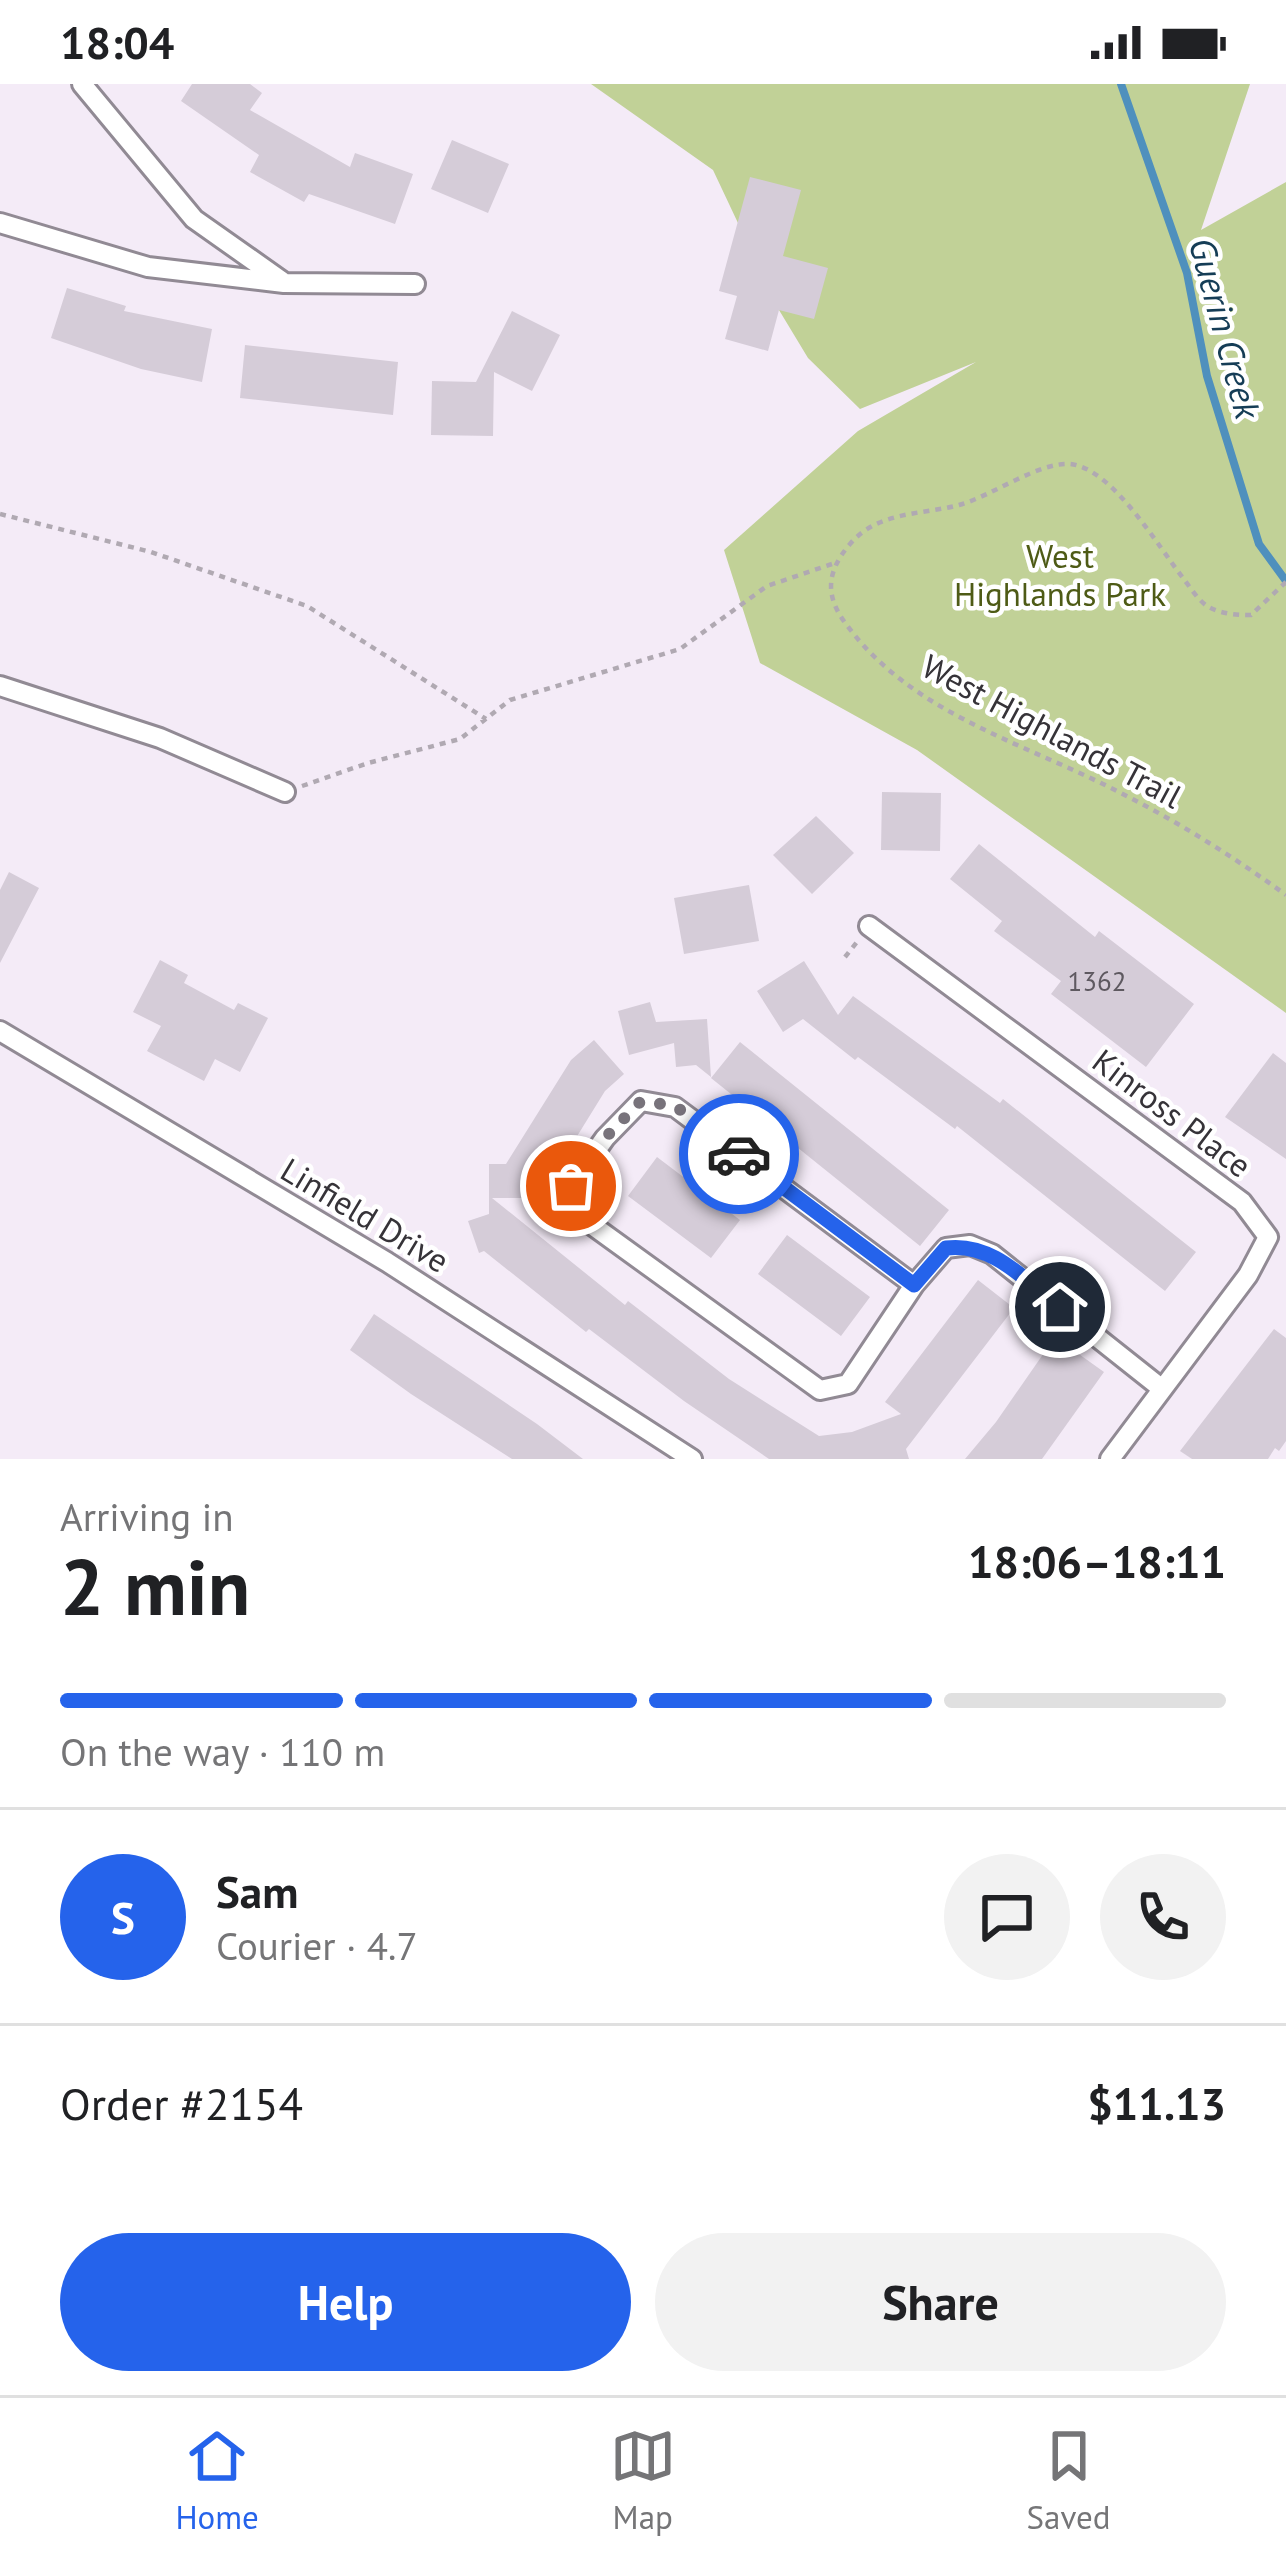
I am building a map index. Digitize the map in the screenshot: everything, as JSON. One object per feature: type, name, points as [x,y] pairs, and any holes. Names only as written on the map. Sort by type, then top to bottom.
[{"type":"street","points":[[82,84],[194,219],[284,283]]},
{"type":"street","points":[[0,223],[148,266],[284,283],[416,284]]},
{"type":"street","points":[[0,686],[160,738],[285,792]]},
{"type":"street","name":"Kinross Place","points":[[869,926],[1242,1202],[1268,1237],[1248,1274],[1110,1459]]},
{"type":"street","name":"Linfield Drive","points":[[0,1031],[387,1262],[692,1459]]},
{"type":"street","points":[[914,1285],[675,1106],[641,1101],[605,1138],[571,1186],[585,1220],[820,1390],[848,1384],[914,1285],[946,1248],[970,1245],[992,1254],[1161,1388]]},
{"type":"path","points":[[285,792],[368,763],[460,739],[510,700],[680,650],[767,586],[835,563],[854,539],[879,520],[968,502],[1051,466],[1073,464],[1108,483],[1204,604],[1229,615],[1251,615],[1286,582]]},
{"type":"path","points":[[0,514],[151,552],[307,606],[486,719]]},
{"type":"path","name":"West Highlands Trail","points":[[835,563],[828,585],[833,607],[876,661],[914,690],[991,734],[1132,799],[1224,850],[1286,895]]},
{"type":"green space","name":"West Highlands Park","points":[[591,84],[1250,84],[1201,230],[1286,182],[1286,1013],[917,750],[760,663],[724,550],[858,431],[976,362],[860,409],[808,358],[779,310],[713,170]]},
{"type":"building","points":[[192,84],[250,84],[262,93],[250,110],[350,167],[355,153],[413,174],[395,224],[309,194],[304,202],[250,172],[259,155],[181,101]]},
{"type":"building","points":[[452,140],[509,164],[488,213],[431,189]]},
{"type":"building","points":[[750,177],[801,190],[783,256],[828,268],[814,319],[779,310],[768,351],[725,339],[737,296],[719,291]]},
{"type":"building","points":[[67,288],[126,306],[124,311],[212,329],[202,382],[141,369],[51,338]]},
{"type":"building","points":[[512,311],[560,335],[532,391],[494,372],[493,436],[431,435],[432,381],[476,382]]},
{"type":"building","points":[[245,345],[398,362],[393,415],[240,398]]},
{"type":"building","points":[[882,792],[941,793],[940,851],[881,850]]},
{"type":"building","points":[[816,816],[854,853],[812,894],[773,855]]},
{"type":"building","points":[[979,844],[1095,937],[1099,931],[1194,1004],[1146,1067],[1051,994],[1061,981],[994,931],[1002,921],[950,879]]},
{"type":"building","points":[[9,872],[39,888],[0,963],[0,890]]},
{"type":"building","points":[[749,885],[759,941],[684,954],[674,898]]},
{"type":"building","points":[[160,960],[188,975],[184,983],[234,1010],[238,1003],[268,1018],[240,1072],[215,1059],[204,1081],[147,1051],[161,1026],[133,1012]]},
{"type":"building","points":[[804,961],[838,1015],[853,996],[1000,1103],[1003,1099],[1196,1252],[1165,1291],[957,1126],[955,1129],[858,1057],[855,1060],[803,1019],[783,1032],[757,991]]},
{"type":"building","points":[[650,1002],[656,1022],[707,1019],[711,1077],[696,1065],[676,1067],[674,1043],[629,1055],[618,1011]]},
{"type":"building","points":[[594,1040],[624,1074],[605,1091],[558,1167],[535,1153],[535,1198],[492,1198],[625,1305],[628,1301],[729,1379],[819,1436],[852,1432],[901,1414],[885,1402],[978,1280],[1014,1308],[906,1449],[909,1459],[769,1459],[589,1329],[586,1332],[484,1251],[479,1253],[468,1221],[489,1214],[489,1164],[506,1164],[571,1060]]},
{"type":"building","points":[[740,1042],[949,1210],[920,1246],[711,1078]]},
{"type":"building","points":[[1273,1053],[1286,1063],[1286,1159],[1225,1117]]},
{"type":"building","points":[[657,1157],[740,1220],[711,1258],[628,1196]]},
{"type":"building","points":[[787,1235],[870,1297],[841,1336],[758,1274]]},
{"type":"building","points":[[374,1314],[583,1459],[512,1459],[411,1394],[350,1350]]},
{"type":"building","points":[[1274,1329],[1286,1338],[1286,1441],[1279,1451],[1275,1448],[1268,1459],[1192,1459],[1180,1451]]},
{"type":"building","points":[[1055,1337],[1104,1372],[1042,1459],[965,1459],[996,1422]]},
{"type":"waterway","name":"Guerin Creek","points":[[1121,84],[1187,273],[1207,376],[1259,544],[1286,581]]},
{"type":"way so far","points":[[571,1186],[605,1138],[641,1101],[675,1106],[739,1154]]},
{"type":"route","points":[[739,1154],[914,1285],[946,1248],[970,1245],[992,1254],[1060,1307]]}]
